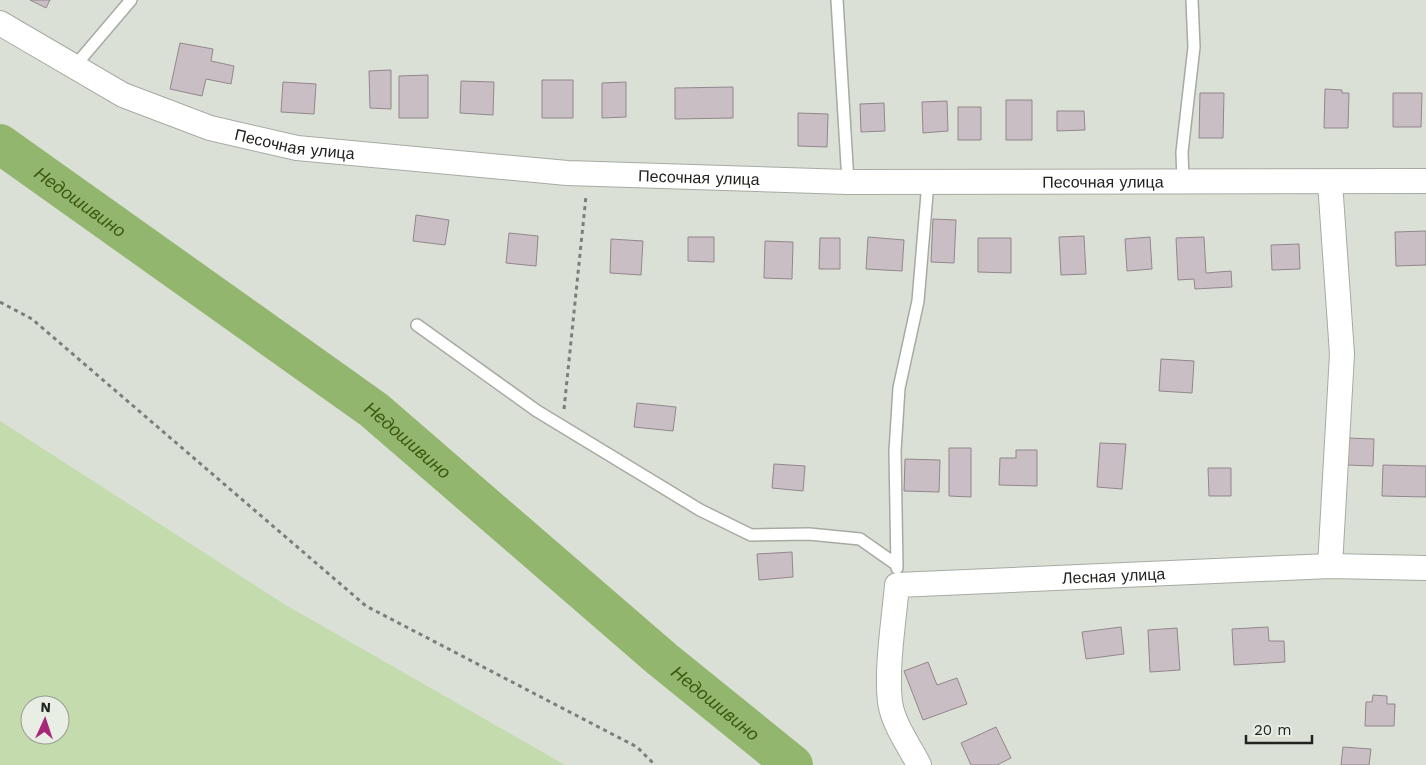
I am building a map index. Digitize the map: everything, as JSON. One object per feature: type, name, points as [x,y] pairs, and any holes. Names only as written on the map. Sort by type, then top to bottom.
[{"type":"street","name":"Песочная улица","points":[[0,23],[123,95],[210,128],[297,148],[588,174],[848,182],[1426,181]]},
{"type":"street","points":[[1330,182],[1342,354],[1330,566]]},
{"type":"street","name":"Лесная улица","points":[[897,575],[1330,566],[1426,568]]},
{"type":"street","points":[[897,575],[890,674],[890,702],[897,724],[919,765]]},
{"type":"lane","points":[[74,67],[131,0]]},
{"type":"lane","points":[[837,0],[848,182]]},
{"type":"lane","points":[[1183,182],[1182,152],[1194,47],[1192,0]]},
{"type":"lane","points":[[897,575],[895,451],[899,388],[918,301],[928,182]]},
{"type":"lane","points":[[417,325],[536,411],[700,510],[750,535],[809,534],[860,539],[897,575]]},
{"type":"path","points":[[562,427],[588,174]]},
{"type":"path","points":[[0,302],[32,319],[366,606],[637,747],[655,765]]},
{"type":"green space","points":[[0,421],[284,604],[565,765],[0,765]]},
{"type":"building","points":[[30,0],[50,0],[46,8]]},
{"type":"building","points":[[180,43],[213,49],[211,61],[234,66],[231,84],[206,79],[202,96],[170,89]]},
{"type":"building","points":[[391,70],[391,109],[370,108],[369,71]]},
{"type":"building","points":[[428,75],[428,118],[399,118],[399,76]]},
{"type":"building","points":[[542,80],[573,80],[573,118],[542,118]]},
{"type":"building","points":[[461,81],[494,82],[493,115],[460,113]]},
{"type":"building","points":[[283,82],[316,84],[314,114],[281,112]]},
{"type":"building","points":[[626,82],[626,117],[602,118],[602,83]]},
{"type":"building","points":[[733,87],[733,118],[675,119],[675,88]]},
{"type":"building","points":[[1325,89],[1342,90],[1342,93],[1349,93],[1348,128],[1324,128]]},
{"type":"building","points":[[1200,93],[1224,93],[1223,138],[1199,138]]},
{"type":"building","points":[[1393,93],[1422,93],[1421,127],[1393,127]]},
{"type":"building","points":[[1006,100],[1032,100],[1032,140],[1006,140]]},
{"type":"building","points":[[947,101],[948,131],[923,133],[922,102]]},
{"type":"building","points":[[884,103],[885,131],[861,132],[860,104]]},
{"type":"building","points":[[958,107],[981,107],[981,140],[958,140]]},
{"type":"building","points":[[1057,111],[1084,111],[1085,130],[1057,131]]},
{"type":"building","points":[[798,113],[828,114],[827,147],[798,146]]},
{"type":"building","points":[[416,215],[449,220],[445,245],[413,241]]},
{"type":"building","points":[[933,219],[956,220],[954,263],[931,262]]},
{"type":"building","points":[[1426,231],[1426,265],[1396,266],[1395,232]]},
{"type":"building","points":[[509,233],[538,236],[536,266],[506,263]]},
{"type":"building","points":[[1084,236],[1086,274],[1061,275],[1059,237]]},
{"type":"building","points":[[688,237],[714,237],[714,262],[688,261]]},
{"type":"building","points":[[868,237],[904,240],[902,271],[866,269]]},
{"type":"building","points":[[1150,237],[1152,269],[1127,271],[1125,239]]},
{"type":"building","points":[[1204,237],[1206,273],[1231,271],[1232,287],[1195,289],[1194,279],[1178,280],[1176,238]]},
{"type":"building","points":[[820,238],[840,238],[840,269],[819,269]]},
{"type":"building","points":[[978,238],[1011,238],[1011,273],[978,272]]},
{"type":"building","points":[[611,239],[643,241],[641,275],[610,273]]},
{"type":"building","points":[[765,241],[793,242],[792,279],[764,278]]},
{"type":"building","points":[[1299,244],[1300,269],[1272,270],[1271,245]]},
{"type":"building","points":[[1161,359],[1194,361],[1192,393],[1159,391]]},
{"type":"building","points":[[637,403],[676,407],[673,431],[634,427]]},
{"type":"building","points":[[1348,438],[1374,439],[1373,466],[1347,465]]},
{"type":"building","points":[[1100,443],[1126,444],[1122,489],[1097,487]]},
{"type":"building","points":[[949,448],[971,448],[971,497],[949,496]]},
{"type":"building","points":[[1016,450],[1037,450],[1037,486],[999,485],[1000,458],[1016,458]]},
{"type":"building","points":[[905,459],[940,460],[939,492],[904,491]]},
{"type":"building","points":[[774,464],[805,466],[803,491],[772,488]]},
{"type":"building","points":[[1383,465],[1426,466],[1426,497],[1382,496]]},
{"type":"building","points":[[1208,468],[1231,468],[1231,496],[1209,496]]},
{"type":"building","points":[[792,552],[793,577],[759,580],[757,554]]},
{"type":"building","points":[[1121,627],[1124,654],[1086,659],[1082,632]]},
{"type":"building","points":[[1268,627],[1269,641],[1284,641],[1285,662],[1234,665],[1232,629]]},
{"type":"building","points":[[1177,628],[1180,670],[1150,672],[1148,630]]},
{"type":"building","points":[[928,662],[937,685],[957,678],[967,704],[923,720],[904,671]]},
{"type":"building","points":[[1373,695],[1387,696],[1387,704],[1395,704],[1394,726],[1365,726],[1366,702],[1372,702]]},
{"type":"building","points":[[996,727],[1011,758],[997,765],[971,765],[961,743]]},
{"type":"building","points":[[1343,747],[1371,749],[1369,765],[1341,765]]},
{"type":"waterway","name":"Недошивино","points":[[0,144],[374,410],[662,659],[793,765]]}]
